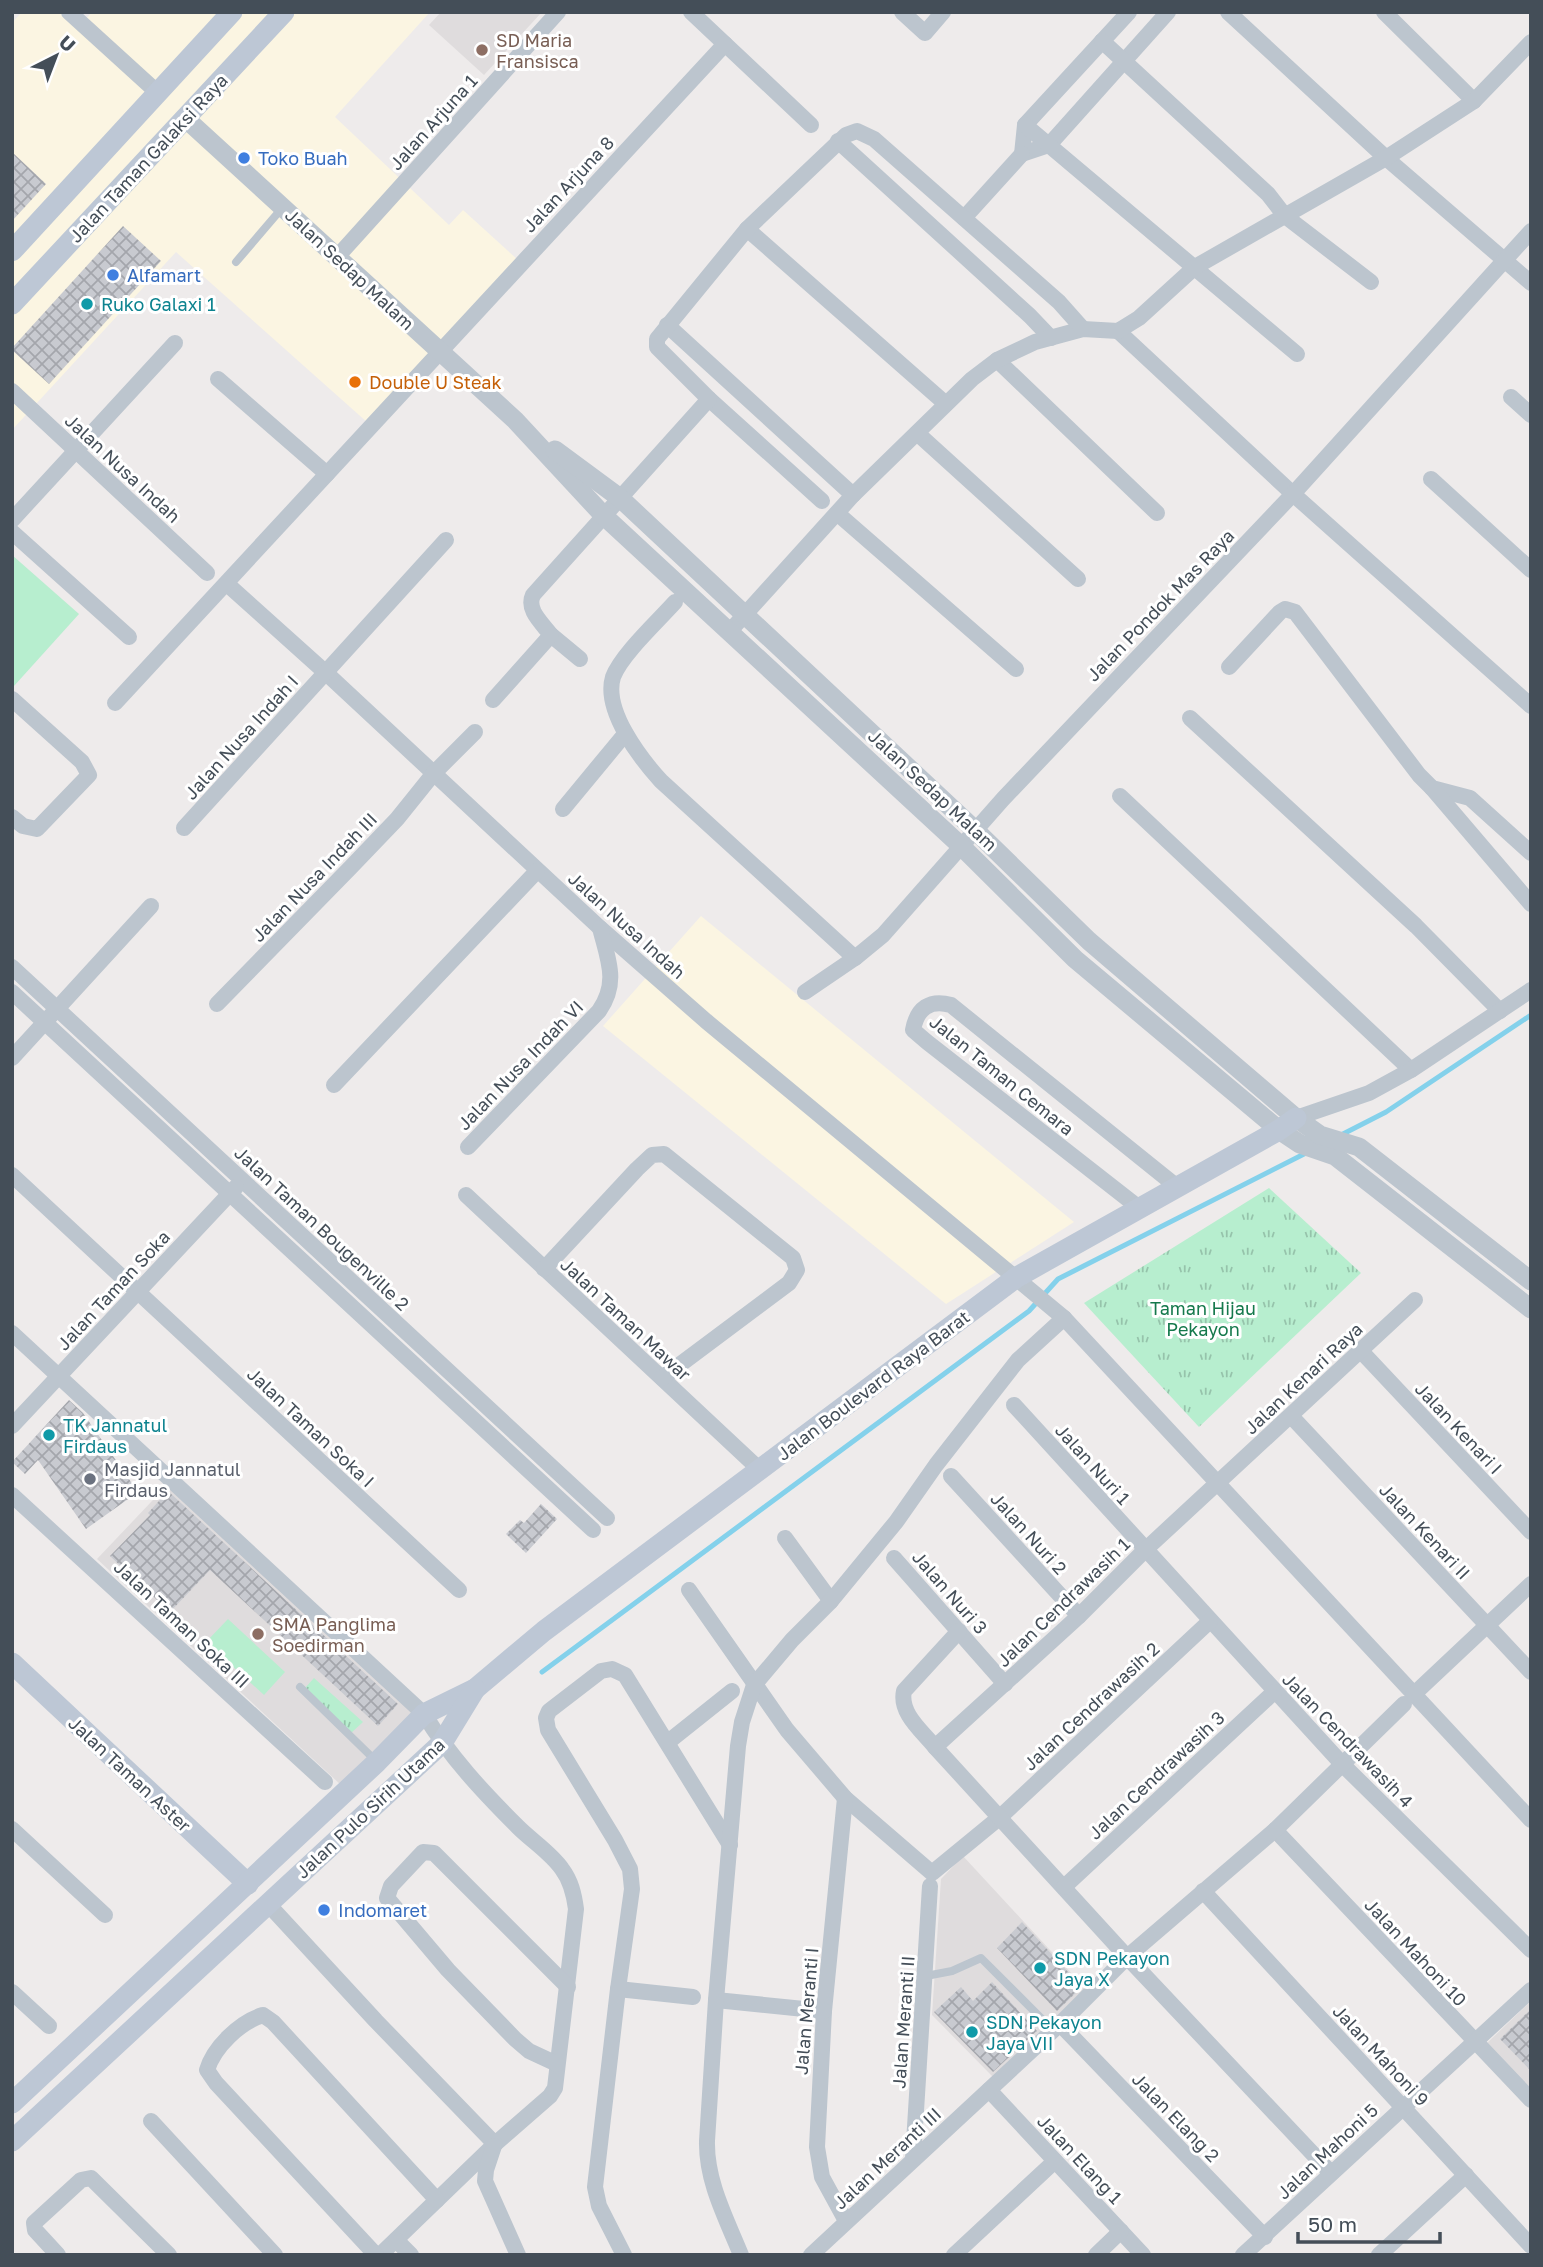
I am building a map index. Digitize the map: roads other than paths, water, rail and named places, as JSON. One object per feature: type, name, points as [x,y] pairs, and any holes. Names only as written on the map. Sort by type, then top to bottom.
[{"type":"main road","name":"Jalan Taman Galaksi Raya","points":[[12,251],[232,12]]},
{"type":"main road","name":"Jalan Taman Galaksi Raya","points":[[12,304],[284,12]]},
{"type":"main road","points":[[52,208],[79,232]]},
{"type":"main road","name":"Jalan Boulevard Raya Barat","points":[[475,1689],[544,1631],[760,1470],[1023,1283],[1138,1207],[1287,1124]]},
{"type":"main road","name":"Jalan Taman Aster","points":[[12,1663],[248,1884]]},
{"type":"main road","name":"Jalan Pulo Sirih Utama","points":[[12,2103],[248,1884],[424,1714],[475,1689]]},
{"type":"main road","name":"Jalan Pulo Sirih Utama","points":[[12,2141],[442,1744],[475,1689]]},
{"type":"main road","points":[[191,1936],[211,1957]]},
{"type":"street","points":[[69,12],[158,93]]},
{"type":"street","name":"Jalan Arjuna 1","points":[[337,257],[558,12]]},
{"type":"street","points":[[691,12],[811,125]]},
{"type":"street","points":[[902,12],[925,33],[943,12]]},
{"type":"street","points":[[1022,154],[1025,125],[1129,12]]},
{"type":"street","points":[[964,218],[1022,154],[1049,145],[1168,12]]},
{"type":"street","points":[[1228,12],[1386,158],[1531,283]]},
{"type":"street","points":[[1384,12],[1474,101]]},
{"type":"street","points":[[1102,41],[1268,194],[1285,216],[1371,282]]},
{"type":"street","points":[[730,631],[853,495],[972,379],[997,360],[1035,342],[1083,330],[1118,331],[1150,310],[1178,280],[1195,267],[1386,158],[1474,101],[1531,42]]},
{"type":"street","name":"Jalan Arjuna 8","points":[[115,703],[724,44]]},
{"type":"street","name":"Jalan Sedap Malam","points":[[185,118],[514,420],[604,516],[961,846],[1076,959],[1287,1124],[1359,1147],[1531,1281]]},
{"type":"street","points":[[1025,125],[1297,354]]},
{"type":"street","points":[[822,501],[709,399],[657,347],[657,339],[747,229],[838,141],[853,132],[868,135],[1059,302],[1083,330]]},
{"type":"street","points":[[838,141],[1051,338]]},
{"type":"street","points":[[747,229],[946,404]]},
{"type":"street","name":"Jalan Pondok Mas Raya","points":[[805,992],[883,935],[975,830],[1293,494],[1531,231]]},
{"type":"street","points":[[667,325],[853,495]]},
{"type":"street","points":[[1118,331],[1293,494],[1531,706]]},
{"type":"street","points":[[12,520],[175,343]]},
{"type":"street","points":[[997,360],[1157,513]]},
{"type":"street","points":[[218,379],[327,474]]},
{"type":"street","name":"Jalan Nusa Indah","points":[[12,391],[207,573]]},
{"type":"street","points":[[1511,397],[1531,415]]},
{"type":"street","points":[[580,659],[551,635],[532,610],[530,601],[709,399]]},
{"type":"street","name":"Jalan Sedap Malam","points":[[514,420],[620,498],[746,614],[1089,941],[1287,1124],[1300,1144],[1335,1156],[1531,1310]]},
{"type":"street","points":[[917,433],[1078,579]]},
{"type":"street","points":[[1431,480],[1531,570]]},
{"type":"street","points":[[838,514],[1016,669]]},
{"type":"street","points":[[12,532],[129,637]]},
{"type":"street","name":"Jalan Nusa Indah I","points":[[184,828],[446,540]]},
{"type":"street","name":"Jalan Nusa Indah","points":[[227,584],[326,672],[600,929],[706,1021],[1064,1318],[1217,1484],[1408,1700],[1531,1820]]},
{"type":"street","points":[[675,602],[623,660],[613,678],[613,699],[625,734],[640,758],[662,781],[855,958]]},
{"type":"street","points":[[1229,667],[1280,612],[1290,609],[1295,612],[1419,775],[1531,904]]},
{"type":"street","points":[[493,700],[551,635]]},
{"type":"street","points":[[12,699],[82,762],[89,775],[37,829],[23,826],[12,817]]},
{"type":"street","points":[[1190,718],[1416,926],[1500,1011]]},
{"type":"street","name":"Jalan Nusa Indah III","points":[[217,1004],[379,838],[434,773],[475,732]]},
{"type":"street","points":[[563,809],[625,734]]},
{"type":"street","points":[[1432,788],[1470,798],[1531,853]]},
{"type":"street","points":[[1120,796],[1411,1070]]},
{"type":"street","points":[[334,1085],[537,871]]},
{"type":"street","points":[[12,1058],[151,906]]},
{"type":"street","name":"Jalan Nusa Indah VI","points":[[468,1147],[599,1011],[608,998],[610,967],[600,929]]},
{"type":"street","name":"Jalan Taman Bougenville 2","points":[[12,967],[607,1518]]},
{"type":"street","points":[[1287,1124],[1369,1093],[1411,1070],[1531,990]]},
{"type":"street","name":"Jalan Taman Bougenville 2","points":[[12,992],[593,1530]]},
{"type":"street","name":"Jalan Taman Cemara","points":[[1138,1207],[927,1042],[913,1030],[915,1019],[927,1006],[939,1001],[951,1005],[1176,1186]]},
{"type":"street","points":[[544,1269],[652,1155],[664,1154],[793,1258],[797,1270],[789,1283],[662,1378]]},
{"type":"street","name":"Jalan Taman Soka I","points":[[12,1175],[459,1590]]},
{"type":"street","name":"Jalan Taman Soka","points":[[12,1426],[242,1180]]},
{"type":"street","name":"Jalan Taman Mawar","points":[[466,1195],[760,1470]]},
{"type":"street","name":"Jalan Kenari Raya","points":[[1217,1484],[1415,1300]]},
{"type":"street","points":[[741,2255],[713,2185],[706,2153],[716,2000],[740,1734],[754,1685],[831,1601],[896,1521],[1018,1360],[1064,1318]]},
{"type":"street","points":[[12,1333],[424,1714],[442,1744],[461,1768],[520,1829],[561,1866],[572,1887],[576,1909],[555,2088],[550,2096],[378,2255],[216,2083],[207,2070],[211,2058],[248,2020],[263,2015],[273,2022],[437,2200]]},
{"type":"street","name":"Jalan Kenari I","points":[[1360,1350],[1531,1532]]},
{"type":"street","name":"Jalan Nuri 1","points":[[1013,1405],[1145,1550]]},
{"type":"street","name":"Jalan Kenari II","points":[[1291,1416],[1531,1672]]},
{"type":"street","name":"Jalan Nuri 2","points":[[951,1476],[1079,1616]]},
{"type":"street","name":"Jalan Cendrawasih 1","points":[[934,1747],[1079,1616],[1217,1484]]},
{"type":"street","name":"Jalan Taman Soka III","points":[[12,1495],[325,1782]]},
{"type":"street","points":[[785,1538],[831,1601]]},
{"type":"street","name":"Jalan Cendrawasih 4","points":[[1145,1550],[1343,1765],[1531,1950]]},
{"type":"street","name":"Jalan Nuri 3","points":[[894,1558],[1005,1684]]},
{"type":"street","name":"Jalan Meranti III","points":[[811,2255],[1056,2027],[1127,1957],[1275,1830],[1485,1624],[1531,1584]]},
{"type":"street","points":[[689,1590],[787,1730],[845,1798]]},
{"type":"street","name":"Jalan Cendrawasih 2","points":[[845,1798],[932,1873],[999,1818],[1210,1621]]},
{"type":"street","points":[[959,1631],[903,1693],[907,1713],[934,1747],[1127,1957],[1331,2173]]},
{"type":"street","points":[[624,2255],[599,2206],[595,2187],[632,1876],[615,1840],[548,1730],[546,1718],[553,1707],[601,1671],[612,1669],[625,1675],[730,1845]]},
{"type":"street","points":[[668,1742],[732,1691]]},
{"type":"street","name":"Jalan Cendrawasih 3","points":[[1064,1887],[1274,1692]]},
{"type":"street","name":"Jalan Meranti I","points":[[845,1798],[824,2011],[818,2159],[827,2190],[846,2221]]},
{"type":"street","points":[[12,1829],[105,1915]]},
{"type":"street","name":"Jalan Mahoni 10","points":[[1275,1830],[1531,2100]]},
{"type":"street","points":[[557,2064],[523,2047],[448,1970],[387,1898],[391,1886],[423,1852],[434,1853],[568,1987]]},
{"type":"street","name":"Jalan Meranti II","points":[[913,2159],[930,1886]]},
{"type":"street","name":"Jalan Mahoni 9","points":[[1203,1891],[1531,2247]]},
{"type":"street","points":[[268,1904],[495,2144]]},
{"type":"street","points":[[618,1989],[693,1997]]},
{"type":"street","name":"Jalan Mahoni 5","points":[[1243,2255],[1531,1990]]},
{"type":"street","points":[[12,1992],[49,2026]]},
{"type":"street","points":[[716,2000],[824,2011]]},
{"type":"street","name":"Jalan Elang 2","points":[[1056,2027],[1265,2236]]},
{"type":"street","name":"Jalan Elang 1","points":[[989,2090],[1143,2255]]},
{"type":"street","points":[[151,2121],[275,2255]]},
{"type":"street","points":[[495,2144],[485,2181],[517,2255]]},
{"type":"street","points":[[954,2255],[1055,2161]]},
{"type":"street","points":[[1379,2255],[1466,2175]]},
{"type":"street","points":[[58,2255],[35,2230],[34,2223],[80,2180],[91,2178],[169,2255]]},
{"type":"street","points":[[1096,2255],[1121,2231]]},
{"type":"street","points":[[396,2240],[411,2255]]},
{"type":"street","points":[[1523,2255],[1531,2247]]},
{"type":"lane","points":[[236,262],[283,208]]},
{"type":"lane","points":[[300,1687],[377,1762]]},
{"type":"lane","points":[[926,1976],[952,1971],[981,1958],[1056,2027]]},
{"type":"waterway","points":[[1341,1135],[1386,1112],[1531,1015]]},
{"type":"waterway","points":[[542,1672],[1029,1311],[1058,1279],[1308,1152]]},
{"type":"place","name":"SD Maria Fransisca","points":[[482,50]]},
{"type":"place","name":"Toko Buah","points":[[244,158]]},
{"type":"place","name":"Alfamart","points":[[113,275]]},
{"type":"place","name":"Ruko Galaxi 1","points":[[87,304]]},
{"type":"place","name":"Double U Steak","points":[[355,382]]},
{"type":"place","name":"TK Jannatul Firdaus","points":[[49,1435]]},
{"type":"place","name":"Masjid Jannatul Firdaus","points":[[90,1479]]},
{"type":"place","name":"SMA Panglima Soedirman","points":[[258,1634]]},
{"type":"place","name":"Indomaret","points":[[324,1910]]},
{"type":"place","name":"SDN Pekayon Jaya X","points":[[1040,1968]]},
{"type":"place","name":"SDN Pekayon Jaya VII","points":[[972,2032]]},
{"type":"park label","name":"Taman Hijau Pekayon","points":[[1203,1318]]}]
